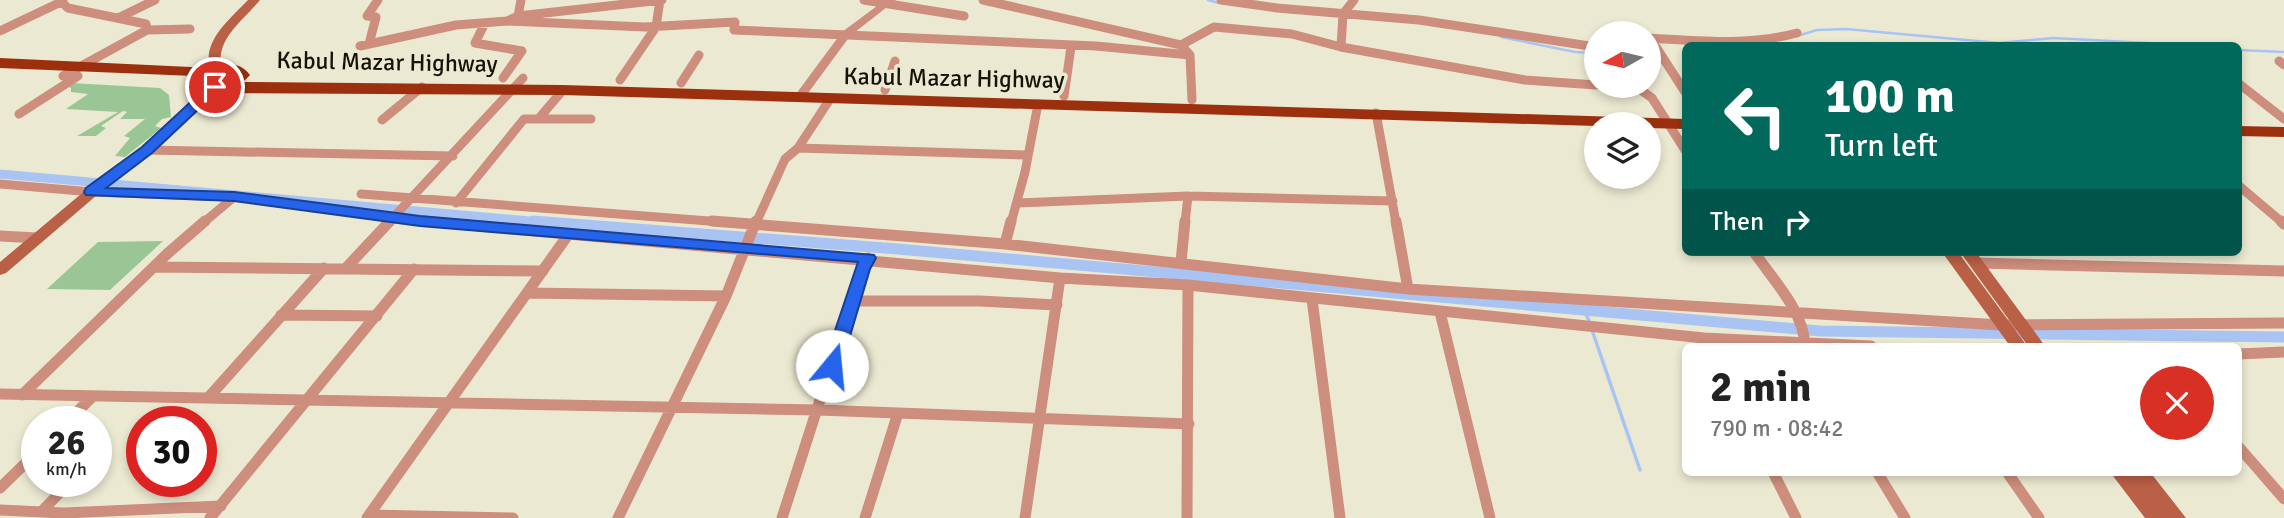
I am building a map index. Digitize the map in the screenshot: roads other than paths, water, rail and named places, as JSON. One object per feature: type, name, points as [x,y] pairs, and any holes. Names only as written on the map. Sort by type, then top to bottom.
[{"type":"highway","name":"Kabul Mazar Highway","points":[[0,63],[73,73],[194,81],[196,86],[216,79],[242,75],[513,81],[620,80],[803,94],[830,99],[1666,119],[1682,116]]},
{"type":"highway","name":"Kabul Mazar Highway","points":[[0,73],[73,73],[422,87],[513,81],[563,90],[803,94],[885,90],[1666,119],[1682,123]]},
{"type":"highway","points":[[2242,131],[2284,132]]},
{"type":"highway","points":[[2242,140],[2284,142]]},
{"type":"main road","points":[[0,270],[98,186],[147,150],[216,79],[211,61],[214,48],[254,0]]},
{"type":"main road","points":[[1953,256],[2012,326],[2033,343]]},
{"type":"main road","points":[[1973,258],[2012,326],[2018,343]]},
{"type":"main road","points":[[2122,476],[2156,518]]},
{"type":"main road","points":[[2142,476],[2176,518]]},
{"type":"street","points":[[118,18],[155,0]]},
{"type":"street","points":[[378,0],[367,16],[376,17],[365,45],[456,25],[508,21],[656,27],[735,22],[734,30],[846,34],[1190,55]]},
{"type":"street","points":[[518,16],[521,0]]},
{"type":"street","points":[[508,21],[518,16],[661,0],[656,27],[620,80]]},
{"type":"street","points":[[864,0],[889,1],[964,16]]},
{"type":"street","points":[[984,0],[1181,45],[1190,55],[1192,100]]},
{"type":"street","points":[[1221,0],[1343,16],[1419,20],[1584,45]]},
{"type":"street","points":[[1341,47],[1343,16],[1354,0]]},
{"type":"street","points":[[0,31],[61,1],[68,8],[146,24],[147,30]]},
{"type":"street","points":[[803,94],[846,34],[889,1]]},
{"type":"street","points":[[346,268],[453,156],[513,81],[523,53],[475,43],[485,23]]},
{"type":"street","points":[[1181,45],[1214,27],[1292,34],[1341,47],[1525,80],[1584,84]]},
{"type":"street","points":[[19,114],[73,73],[147,30],[190,29]]},
{"type":"street","points":[[1750,42],[1797,33]]},
{"type":"street","points":[[1661,40],[1712,42]]},
{"type":"street","points":[[1064,96],[1071,47]]},
{"type":"street","points":[[1661,54],[1682,87]]},
{"type":"street","points":[[681,83],[699,55]]},
{"type":"street","points":[[885,90],[895,61]]},
{"type":"street","points":[[1673,71],[1682,71]]},
{"type":"street","points":[[2242,86],[2284,119]]},
{"type":"street","points":[[382,120],[422,87]]},
{"type":"street","points":[[540,117],[563,90]]},
{"type":"street","points":[[1652,98],[1682,145]]},
{"type":"street","points":[[618,518],[726,296],[749,237],[785,159],[798,148],[830,99]]},
{"type":"street","points":[[1005,244],[1018,203],[1038,104]]},
{"type":"street","points":[[1376,113],[1408,289]]},
{"type":"street","points":[[456,203],[522,121],[540,117],[591,118]]},
{"type":"street","points":[[798,148],[1028,155]]},
{"type":"street","points":[[147,150],[453,156]]},
{"type":"street","points":[[0,184],[98,186],[403,207],[569,235],[1005,244],[1408,289],[1798,318],[2012,326],[2284,323]]},
{"type":"street","points":[[2242,188],[2284,225]]},
{"type":"street","points":[[360,194],[403,207],[456,203],[749,237],[868,258],[1060,278],[1188,285],[1440,312],[1580,323],[1603,329],[1707,342],[1805,343],[1798,318],[1757,256]]},
{"type":"street","points":[[1018,203],[1188,196],[1393,201]]},
{"type":"street","points":[[1181,262],[1188,196]]},
{"type":"street","points":[[22,395],[155,267],[234,197]]},
{"type":"street","points":[[368,517],[569,235]]},
{"type":"street","points":[[0,236],[37,238]]},
{"type":"street","points":[[782,518],[868,258]]},
{"type":"street","points":[[1973,258],[2284,271]]},
{"type":"street","points":[[155,267],[543,271]]},
{"type":"street","points":[[208,398],[324,268]]},
{"type":"street","points":[[211,518],[310,400],[414,269]]},
{"type":"street","points":[[1025,518],[1060,278]]},
{"type":"street","points":[[1187,518],[1188,285]]},
{"type":"street","points":[[528,293],[726,296]]},
{"type":"street","points":[[1312,299],[1340,518]]},
{"type":"street","points":[[852,301],[980,301],[1057,305]]},
{"type":"street","points":[[1440,312],[1490,518]]},
{"type":"street","points":[[282,315],[377,316]]},
{"type":"street","points":[[2242,354],[2281,355]]},
{"type":"street","points":[[0,394],[818,410],[1189,424]]},
{"type":"street","points":[[83,406],[93,396]]},
{"type":"street","points":[[865,518],[898,413]]},
{"type":"street","points":[[2242,451],[2284,499]]},
{"type":"street","points":[[0,488],[21,468]]},
{"type":"street","points":[[1775,476],[1796,518]]},
{"type":"street","points":[[1879,476],[1905,518]]},
{"type":"street","points":[[2010,476],[2039,518]]},
{"type":"street","points":[[41,512],[56,497]]},
{"type":"street","points":[[0,510],[62,515],[221,506]]},
{"type":"street","points":[[368,517],[513,518]]},
{"type":"waterway","points":[[1208,0],[1219,3]]},
{"type":"waterway","points":[[1797,36],[1817,30],[1846,29],[1988,42]]},
{"type":"waterway","points":[[1501,37],[1584,52]]},
{"type":"waterway","points":[[2010,42],[2053,38],[2129,42]]},
{"type":"waterway","points":[[2242,50],[2284,52]]},
{"type":"waterway","points":[[0,174],[552,223]]},
{"type":"waterway","points":[[533,221],[898,249],[1820,331],[2284,337]]},
{"type":"waterway","points":[[1585,312],[1590,323]]},
{"type":"waterway","points":[[1592,330],[1640,470]]}]
